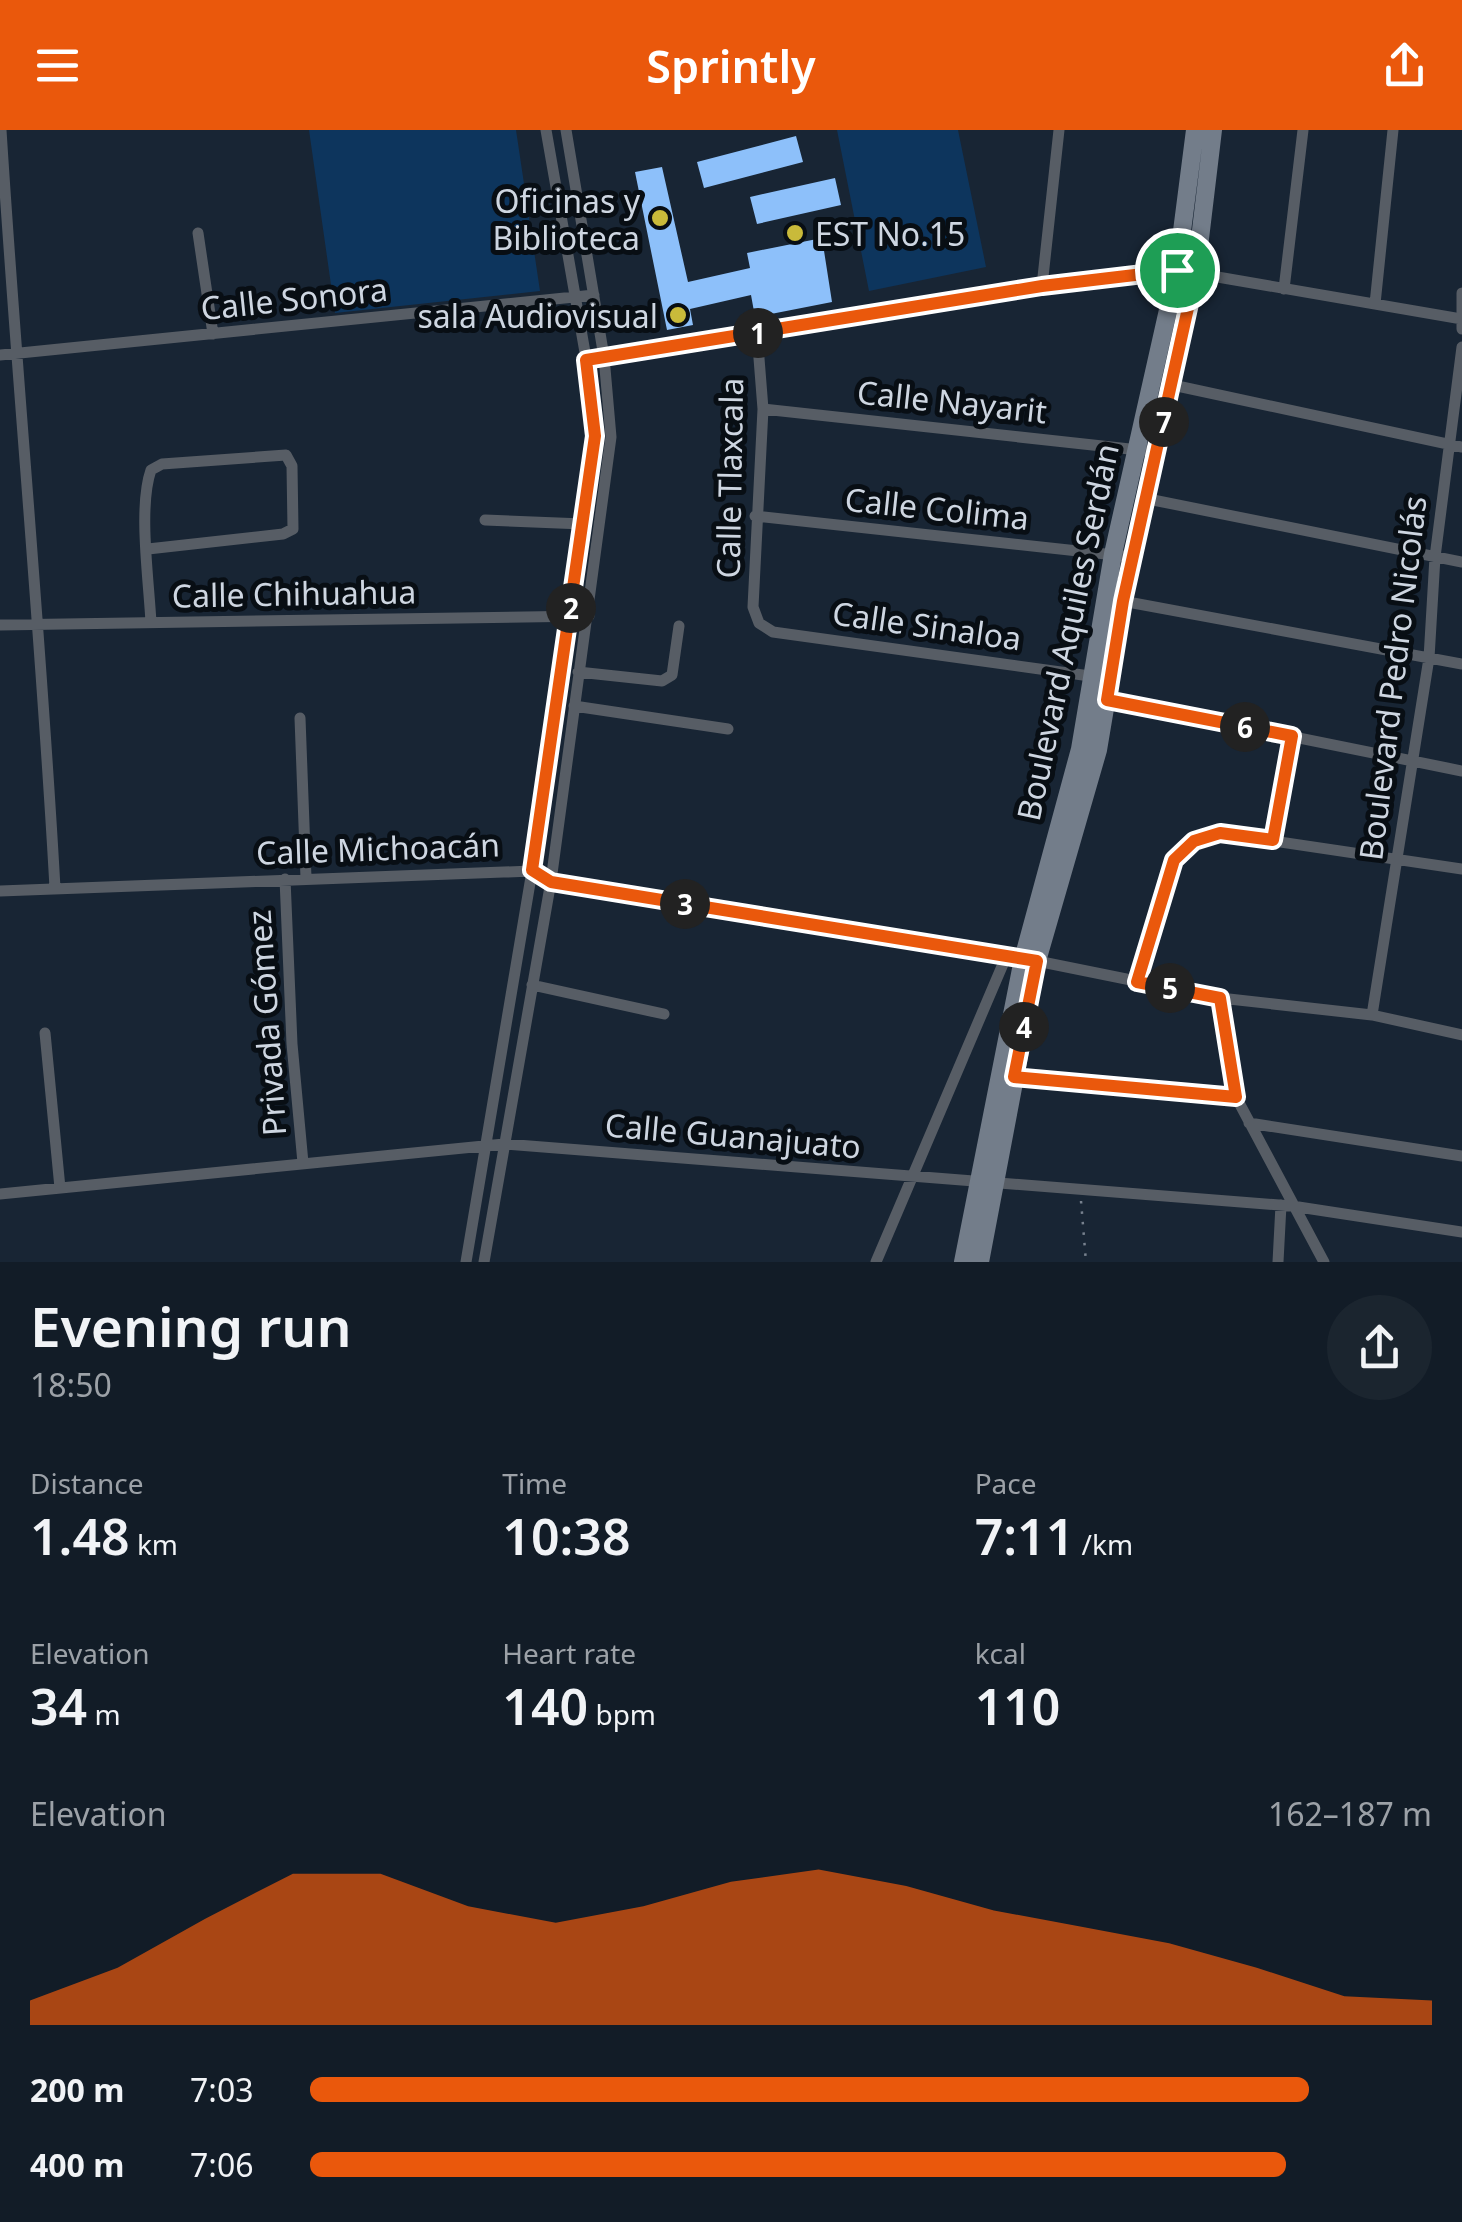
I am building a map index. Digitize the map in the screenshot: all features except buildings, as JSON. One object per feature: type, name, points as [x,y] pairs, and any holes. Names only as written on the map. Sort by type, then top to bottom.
[{"type":"street","points":[[1,130],[15,354],[40,625],[55,888]]},
{"type":"street","points":[[466,1262],[532,870],[596,415],[546,130]]},
{"type":"street","points":[[484,1262],[551,882],[611,437],[604,357],[566,130]]},
{"type":"street","points":[[1042,286],[1059,130]]},
{"type":"street","name":"Boulevard Aquiles Serdán","points":[[1114,599],[1133,557],[1172,385],[1186,271],[1196,130]]},
{"type":"street","name":"Boulevard Aquiles Serdán","points":[[980,1262],[986,1182],[1022,959],[1099,677],[1114,599],[1113,554],[1152,379],[1186,271],[1214,130]]},
{"type":"street","points":[[1284,289],[1302,130]]},
{"type":"street","points":[[1376,304],[1393,130]]},
{"type":"street","points":[[198,233],[213,334]]},
{"type":"street","points":[[586,360],[1042,286],[1186,271],[1461,322],[1462,293]]},
{"type":"street","name":"Calle Sonora","points":[[0,355],[594,295]]},
{"type":"street","name":"Calle Tlaxcala","points":[[756,333],[763,408],[753,607],[759,623]]},
{"type":"street","name":"Boulevard Pedro Nicolás","points":[[1372,1016],[1429,658],[1435,556],[1455,446],[1462,347]]},
{"type":"street","points":[[1152,379],[1455,446]]},
{"type":"street","name":"Calle Nayarit","points":[[763,408],[1157,452]]},
{"type":"street","points":[[148,549],[283,534],[292,529],[292,466],[286,455],[162,464],[152,470],[147,481],[148,549],[151,623]]},
{"type":"street","points":[[1126,494],[1462,562]]},
{"type":"street","name":"Calle Colima","points":[[755,516],[1133,557]]},
{"type":"street","points":[[485,520],[582,524]]},
{"type":"street","points":[[1114,599],[1462,664]]},
{"type":"street","name":"Calle Chihuahua","points":[[0,625],[588,616]]},
{"type":"street","name":"Calle Sinaloa","points":[[759,623],[773,632],[1099,677]]},
{"type":"street","points":[[578,672],[662,680],[672,675],[678,626]]},
{"type":"street","name":"Boulevard Aquiles Serdán","points":[[962,1262],[1014,1077],[1022,959],[1098,750],[1107,700],[1099,677]]},
{"type":"street","points":[[1107,700],[1462,771]]},
{"type":"street","points":[[574,706],[728,729]]},
{"type":"street","points":[[300,718],[306,878]]},
{"type":"street","points":[[1273,840],[1292,736]]},
{"type":"street","points":[[1137,982],[1174,860],[1194,841],[1220,833],[1462,869]]},
{"type":"street","name":"Calle Michoacán","points":[[0,891],[532,870],[551,882],[1022,959],[1220,998],[1372,1016],[1462,1035]]},
{"type":"street","name":"Privada Gómez","points":[[285,879],[292,1044],[304,1163]]},
{"type":"street","points":[[876,1262],[910,1178],[1022,959]]},
{"type":"street","points":[[532,984],[664,1014]]},
{"type":"street","points":[[1220,998],[1236,1097],[1286,1206],[1324,1262]]},
{"type":"street","points":[[45,1033],[60,1188]]},
{"type":"street","points":[[1014,1077],[1236,1097]]},
{"type":"street","points":[[1249,1124],[1462,1156]]},
{"type":"street","name":"Calle Guanajuato","points":[[0,1194],[504,1144],[1286,1206],[1462,1232]]},
{"type":"street","points":[[1278,1262],[1286,1206]]},
{"type":"path","points":[[1080,1189],[1086,1262]]},
{"type":"shaded area","points":[[309,130],[516,130],[540,291],[335,313]]},
{"type":"shaded area","points":[[837,130],[958,130],[986,267],[869,291]]},
{"type":"place","name":"Oficinas y Biblioteca","points":[[660,218]]},
{"type":"place","name":"EST No.15","points":[[795,233]]},
{"type":"place","name":"sala Audiovisual","points":[[678,315]]},
{"type":"route","points":[[1177,270],[1196,272],[1123,601],[1107,700],[1292,736],[1273,840],[1220,833],[1194,841],[1174,860],[1137,982],[1220,998],[1236,1097],[1014,1077],[1037,961],[551,882],[532,870],[595,436],[596,415],[586,360],[1042,286],[1177,270]]}]
